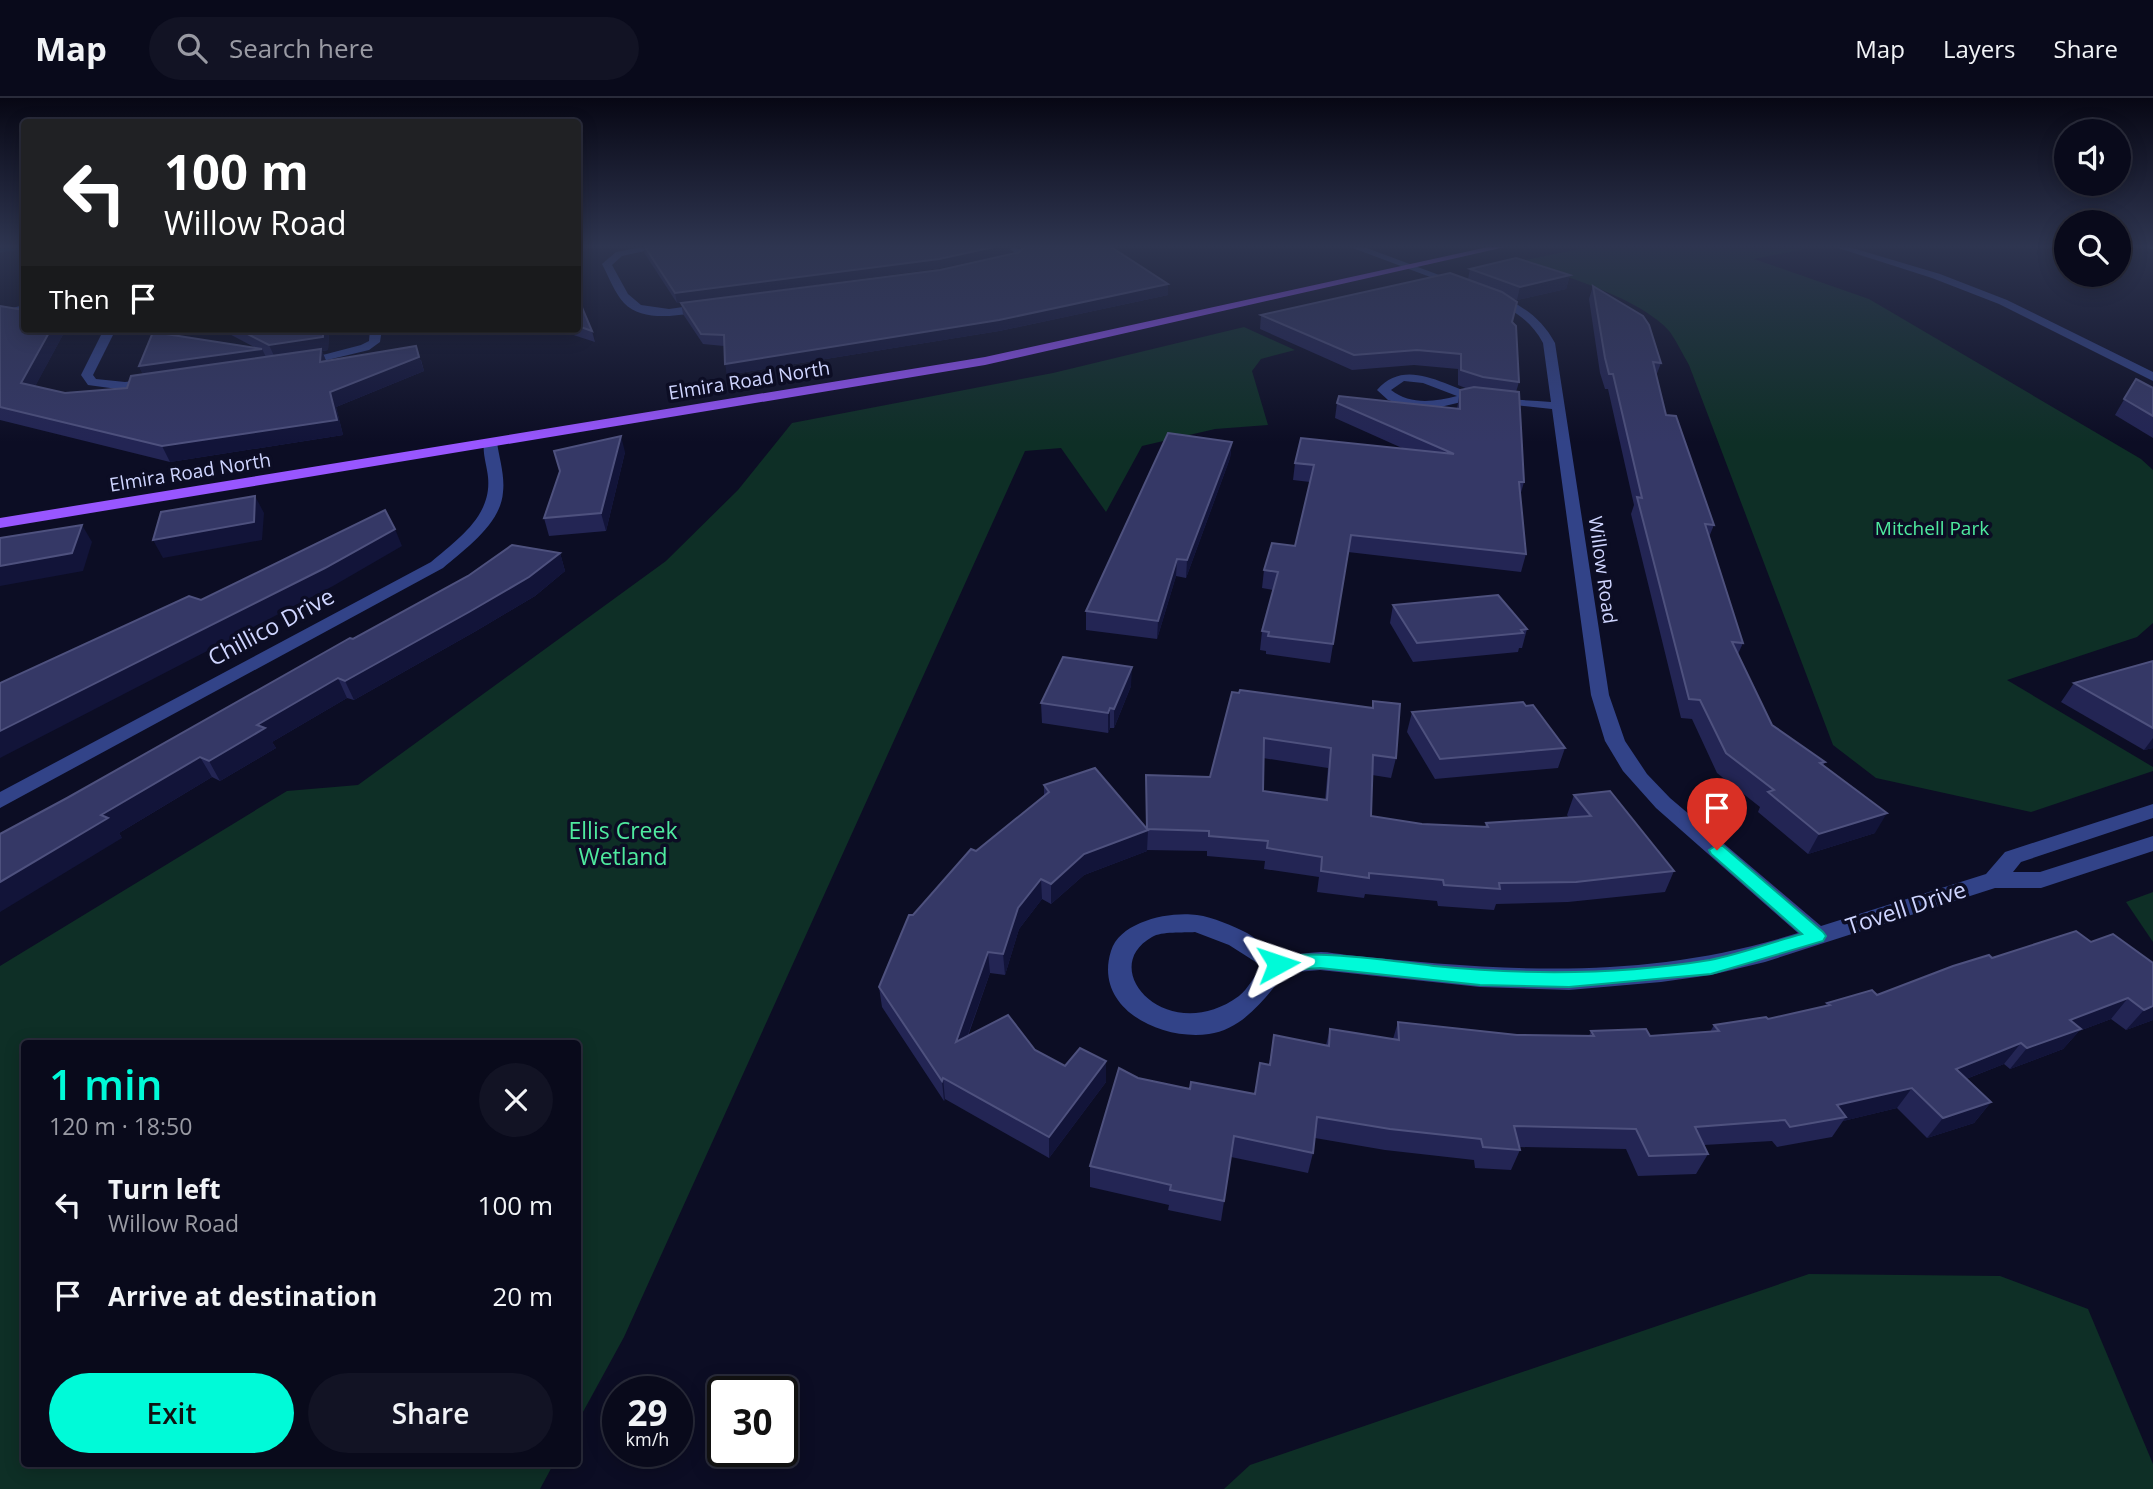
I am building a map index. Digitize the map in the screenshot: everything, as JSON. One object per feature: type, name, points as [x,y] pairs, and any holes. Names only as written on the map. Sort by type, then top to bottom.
[{"type":"main road","name":"Elmira Road North","points":[[0,523],[985,361],[1207,312]]},
{"type":"street","name":"Willow Road","points":[[1520,312],[1542,327],[1549,343],[1600,695],[1614,742],[1644,784],[1816,936]]},
{"type":"street","points":[[2025,312],[2153,377]]},
{"type":"street","points":[[108,333],[87,375],[92,382],[125,386],[164,381]]},
{"type":"street","points":[[291,364],[365,348],[374,342],[375,333]]},
{"type":"street","points":[[1470,397],[1437,382],[1419,379],[1401,379],[1388,383],[1383,390],[1391,398],[1413,405],[1433,405],[1470,397],[1558,405]]},
{"type":"street","name":"Chillico Drive","points":[[0,801],[437,565],[464,542],[484,519],[495,496],[490,442]]},
{"type":"street","name":"Tovell Drive","points":[[1994,880],[2013,857],[2153,811]]},
{"type":"street","name":"Tovell Drive","points":[[1278,964],[1320,961],[1480,978],[1580,979],[1711,967],[1994,880],[2041,880],[2153,843]]},
{"type":"street","points":[[1196,923],[1238,939],[1278,964],[1249,1002],[1209,1024],[1170,1023],[1138,1008],[1119,976],[1123,950],[1146,928],[1196,923]]},
{"type":"green space","name":"Mitchell Park","points":[[1645,312],[1891,312],[2141,459],[2153,470],[2153,623],[2137,637],[2007,680],[2153,767],[2153,771],[2031,812],[1876,778],[1833,745],[1689,365],[1673,336]]},
{"type":"green space","name":"Ellis Creek Wetland","points":[[1244,327],[1295,350],[1261,359],[1252,371],[1268,425],[1215,429],[1142,446],[1106,512],[1061,448],[1025,451],[624,1337],[581,1416],[581,1040],[21,1040],[21,1467],[552,1467],[540,1489],[0,1489],[0,966],[287,791],[358,785],[666,561],[738,490],[792,423],[1053,373]]},
{"type":"green space","points":[[2153,892],[2153,942],[2126,902]]},
{"type":"green space","points":[[1809,1274],[2000,1276],[2088,1309],[2153,1464],[2153,1489],[1224,1489],[1250,1465]]},
{"type":"building","points":[[0,312],[21,312],[21,333],[49,333],[21,383],[65,393],[127,388],[131,376],[321,349],[320,362],[416,346],[419,357],[330,392],[337,420],[162,446],[0,407]]},
{"type":"building","points":[[581,312],[584,312],[592,331],[581,327]]},
{"type":"building","points":[[687,312],[1037,312],[725,364],[724,335],[701,334]]},
{"type":"building","points":[[1275,312],[1515,312],[1512,322],[1516,326],[1519,382],[1483,377],[1461,370],[1461,354],[1417,350],[1354,355],[1261,315]]},
{"type":"building","points":[[1597,312],[1636,312],[1643,316],[1649,325],[1661,363],[1653,362],[1666,415],[1676,416],[1714,525],[1705,524],[1743,643],[1732,642],[1772,725],[1825,762],[1820,763],[1887,813],[1819,834],[1768,792],[1774,790],[1726,753],[1700,700],[1689,699],[1637,497],[1642,498],[1613,374],[1609,374]]},
{"type":"building","points":[[153,333],[262,349],[139,366]]},
{"type":"building","points":[[246,333],[323,333],[323,337],[269,345]]},
{"type":"building","points":[[2136,379],[2153,388],[2153,416],[2124,399]]},
{"type":"building","points":[[1474,387],[1519,392],[1524,482],[1519,482],[1526,554],[1351,535],[1333,644],[1268,636],[1269,632],[1262,631],[1278,572],[1264,570],[1272,543],[1295,546],[1314,465],[1295,463],[1301,438],[1454,454],[1337,403],[1339,396],[1460,409],[1460,390]]},
{"type":"building","points":[[1168,433],[1232,442],[1187,560],[1177,559],[1158,621],[1086,611]]},
{"type":"building","points":[[621,436],[601,513],[544,518],[560,471],[554,451]]},
{"type":"building","points":[[255,496],[254,522],[153,540],[161,512]]},
{"type":"building","points":[[385,510],[395,529],[325,568],[0,731],[0,683],[189,596],[201,600]]},
{"type":"building","points":[[82,525],[72,553],[0,566],[0,538]]},
{"type":"building","points":[[512,545],[560,553],[529,577],[469,612],[345,681],[338,678],[257,725],[265,728],[209,761],[200,757],[101,815],[108,818],[0,882],[0,834],[350,638],[353,639],[468,576]]},
{"type":"building","points":[[1498,595],[1527,629],[1521,630],[1523,633],[1417,643],[1393,605]]},
{"type":"building","points":[[1063,657],[1132,667],[1114,709],[1110,708],[1108,713],[1041,703]]},
{"type":"building","points":[[2153,661],[2153,728],[2074,683]]},
{"type":"building","points":[[1240,690],[1373,708],[1373,701],[1400,704],[1396,758],[1373,755],[1371,816],[1422,824],[1488,827],[1486,823],[1591,816],[1574,795],[1610,791],[1674,871],[1576,882],[1499,883],[1500,889],[1444,885],[1443,880],[1369,873],[1369,878],[1321,871],[1322,857],[1267,848],[1268,841],[1209,836],[1209,831],[1147,829],[1146,775],[1210,777],[1232,692],[1239,693]],"holes":[[[1264,738],[1331,748],[1327,800],[1263,791]]]},
{"type":"building","points":[[1523,702],[1526,706],[1533,705],[1565,748],[1440,759],[1412,712]]},
{"type":"building","points":[[1095,768],[1148,830],[1084,854],[1051,884],[1041,879],[1018,908],[1003,954],[988,952],[956,1042],[1008,1015],[1035,1050],[1065,1066],[1080,1048],[1106,1061],[1049,1137],[943,1078],[942,1081],[879,987],[909,915],[913,915],[971,849],[976,851],[1049,792],[1044,785]]},
{"type":"building","points":[[2076,931],[2091,942],[2113,934],[2153,963],[2153,1006],[2144,1010],[2128,998],[2070,1020],[2081,1029],[2027,1048],[2021,1043],[1956,1069],[1991,1102],[1943,1118],[1912,1088],[1837,1105],[1846,1117],[1790,1127],[1785,1120],[1695,1127],[1708,1154],[1649,1156],[1636,1129],[1514,1126],[1520,1150],[1483,1147],[1481,1139],[1390,1129],[1317,1117],[1313,1153],[1234,1136],[1224,1201],[1170,1190],[1171,1185],[1090,1166],[1119,1068],[1138,1078],[1190,1089],[1191,1082],[1255,1094],[1260,1063],[1270,1065],[1274,1035],[1329,1046],[1330,1029],[1399,1040],[1398,1022],[1517,1035],[1594,1036],[1591,1031],[1646,1029],[1650,1036],[1719,1031],[1714,1025],[1766,1017],[1768,1019],[1830,1005],[1827,1003],[1872,990],[1877,995],[1953,966],[1989,955],[1992,958]]},
{"type":"route","points":[[1278,964],[1320,961],[1480,978],[1612,978],[1711,967],[1816,936],[1717,850]]}]
